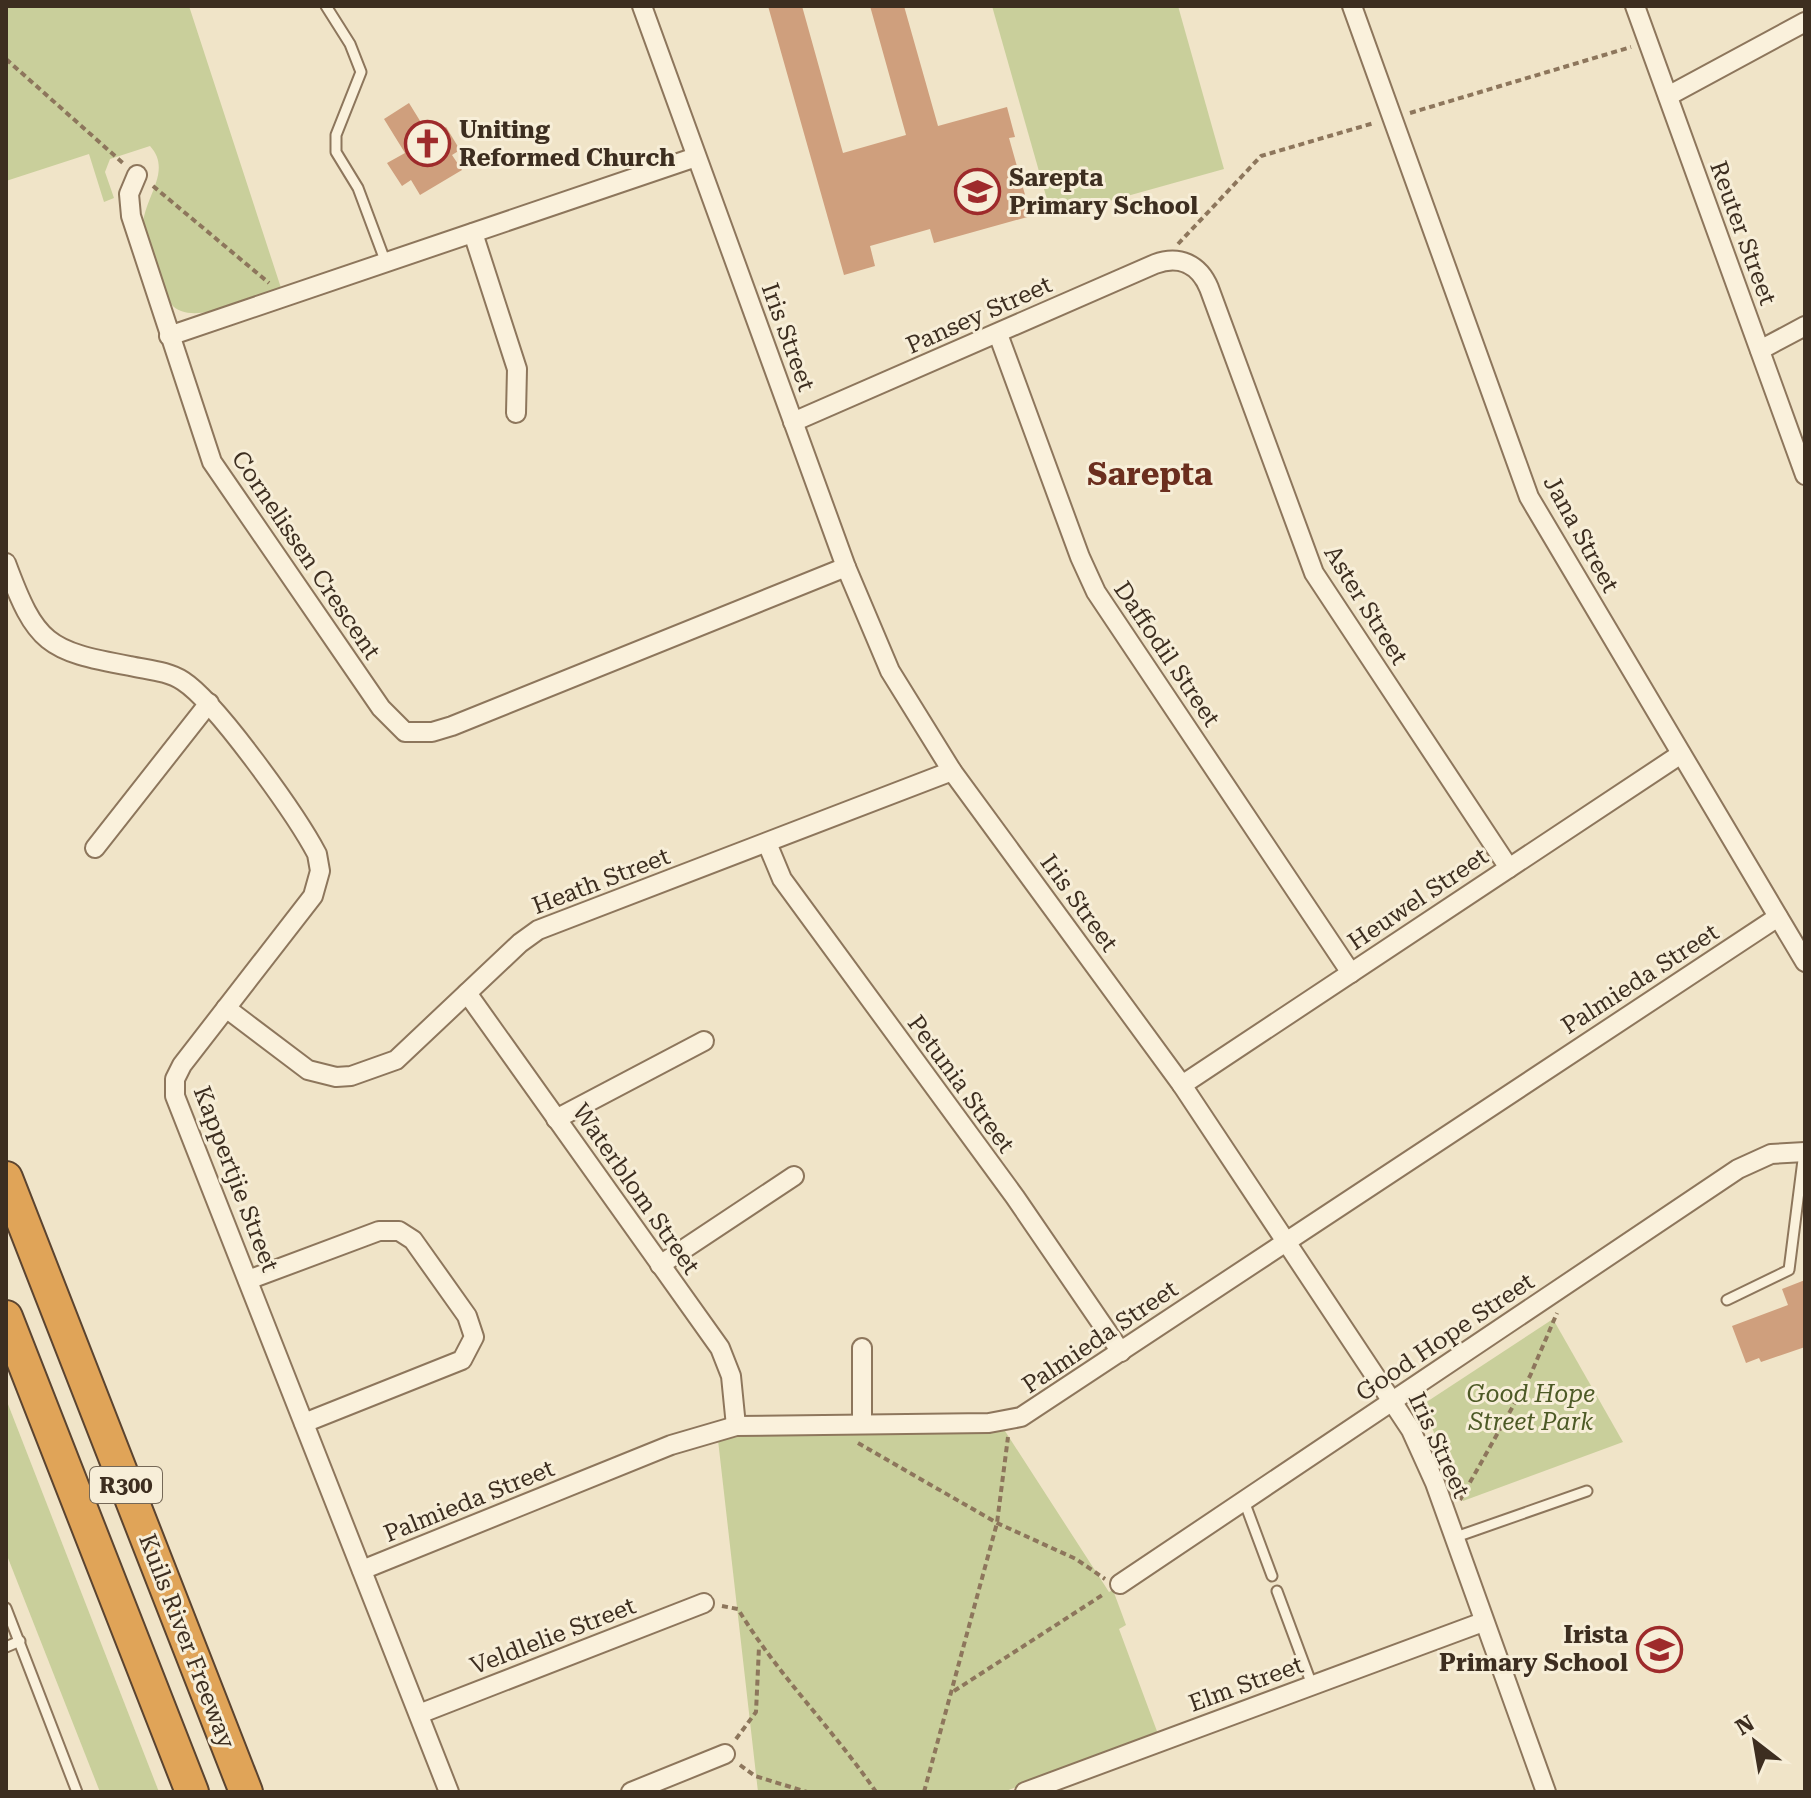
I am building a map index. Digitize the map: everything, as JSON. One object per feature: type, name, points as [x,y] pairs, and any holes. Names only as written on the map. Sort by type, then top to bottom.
[{"type":"highway","name":"Kuils River Freeway","points":[[6,1178],[246,1792]]},
{"type":"highway","name":"Kuils River Freeway","points":[[6,1317],[18,1362],[192,1792]]},
{"type":"street","name":"Iris Street","points":[[642,6],[846,567],[890,671],[952,771],[1182,1085],[1393,1401],[1435,1483],[1546,1792]]},
{"type":"street","name":"Jana Street","points":[[1352,6],[1529,497],[1805,962]]},
{"type":"street","name":"Reuter Street","points":[[1635,6],[1805,475]]},
{"type":"street","points":[[1668,96],[1805,22]]},
{"type":"street","points":[[137,175],[129,194],[131,216],[169,336],[696,157]]},
{"type":"street","points":[[473,233],[517,369],[516,413]]},
{"type":"street","name":"Pansey Street","points":[[793,422],[1155,264],[1186,262]]},
{"type":"street","name":"Aster Street","points":[[1186,262],[1200,272],[1209,288],[1314,573],[1509,868]]},
{"type":"street","points":[[1760,350],[1805,326]]},
{"type":"street","name":"Daffodil Street","points":[[998,334],[1080,557],[1096,592],[1351,973]]},
{"type":"street","name":"Cornelissen Crescent","points":[[169,336],[212,462],[381,708],[405,732],[432,732],[452,726],[846,567]]},
{"type":"street","name":"Kappertjie Street","points":[[6,563],[23,609],[47,641],[77,657],[168,673],[209,703],[313,846],[320,871],[313,896],[182,1065],[175,1079],[175,1096],[449,1792]]},
{"type":"street","points":[[95,848],[209,703]]},
{"type":"street","name":"Heuwel Street","points":[[1182,1085],[1681,754]]},
{"type":"street","name":"Heath Street","points":[[226,1008],[308,1070],[336,1077],[365,1073],[396,1060],[538,930],[952,771]]},
{"type":"street","name":"Petunia Street","points":[[767,843],[782,879],[1015,1197],[1121,1352]]},
{"type":"street","name":"Palmieda Street","points":[[362,1570],[671,1445],[736,1426],[1007,1422],[1033,1411],[1778,917]]},
{"type":"street","name":"Waterblom Street","points":[[467,993],[724,1356],[734,1388],[736,1426]]},
{"type":"street","points":[[556,1119],[704,1041]]},
{"type":"street","name":"Good Hope Street","points":[[1120,1584],[1738,1169],[1771,1154],[1805,1152]]},
{"type":"street","points":[[660,1265],[794,1176]]},
{"type":"street","points":[[248,1280],[379,1231],[393,1230],[413,1240],[471,1322],[472,1345],[454,1364],[304,1423]]},
{"type":"street","points":[[862,1348],[862,1423]]},
{"type":"street","name":"Veldlelie Street","points":[[419,1714],[704,1603]]},
{"type":"street","name":"Elm Street","points":[[1025,1792],[1483,1622]]},
{"type":"street","points":[[631,1792],[725,1754]]},
{"type":"lane","points":[[326,6],[350,44],[361,72],[336,135],[336,152],[358,188],[386,263]]},
{"type":"lane","points":[[1727,1300],[1789,1270],[1805,1152]]},
{"type":"lane","points":[[1453,1538],[1587,1491]]},
{"type":"lane","points":[[1244,1501],[1272,1576]]},
{"type":"lane","points":[[1277,1591],[1312,1685]]},
{"type":"lane","points":[[6,1608],[77,1792]]},
{"type":"lane","points":[[6,1647],[20,1641]]},
{"type":"path","points":[[6,59],[137,175],[258,273],[280,298]]},
{"type":"path","points":[[1458,1502],[1530,1376],[1558,1306]]},
{"type":"path","points":[[924,1792],[997,1523],[1009,1451],[1007,1422]]},
{"type":"path","points":[[830,1424],[869,1451],[997,1523],[1076,1559],[1095,1575],[1120,1584]]},
{"type":"path","points":[[953,1692],[1120,1584]]},
{"type":"path","points":[[704,1603],[738,1609],[759,1644],[841,1741],[876,1792]]},
{"type":"path","points":[[759,1644],[761,1674],[756,1712],[725,1754],[755,1776],[807,1792]]},
{"type":"green space","points":[[6,6],[189,6],[281,288],[208,312],[180,311],[171,304],[157,278],[143,229],[159,166],[150,146],[110,159],[105,172],[114,198],[104,202],[89,154],[6,181]]},
{"type":"green space","points":[[992,6],[1178,6],[1224,169],[1052,217]]},
{"type":"green space","name":"Good Hope Street Park","points":[[1553,1319],[1623,1442],[1463,1501],[1424,1409],[1425,1403]]},
{"type":"green space","points":[[6,1399],[159,1792],[100,1792],[6,1553]]},
{"type":"green space","points":[[1005,1431],[1109,1592],[1113,1590],[1126,1625],[1119,1629],[1158,1734],[1003,1792],[758,1792],[718,1440],[763,1433]]},
{"type":"building","points":[[768,6],[802,6],[843,153],[906,135],[870,6],[904,6],[938,126],[1007,107],[1015,137],[1009,138],[1031,216],[934,243],[930,229],[870,246],[875,266],[844,275]]},
{"type":"building","name":"Uniting Reformed Church","points":[[409,103],[430,137],[446,127],[460,150],[452,155],[462,170],[420,195],[411,180],[402,186],[387,163],[405,153],[384,119]]},
{"type":"building","points":[[1805,1280],[1805,1347],[1761,1362],[1759,1358],[1746,1363],[1732,1326],[1788,1305],[1782,1289]]},
{"type":"place","name":"Uniting Reformed Church","points":[[428,144]]},
{"type":"place","name":"Sarepta Primary School","points":[[978,192]]},
{"type":"place","name":"Irista Primary School","points":[[1659,1649]]},
{"type":"district","name":"Sarepta","points":[[1150,474]]}]
